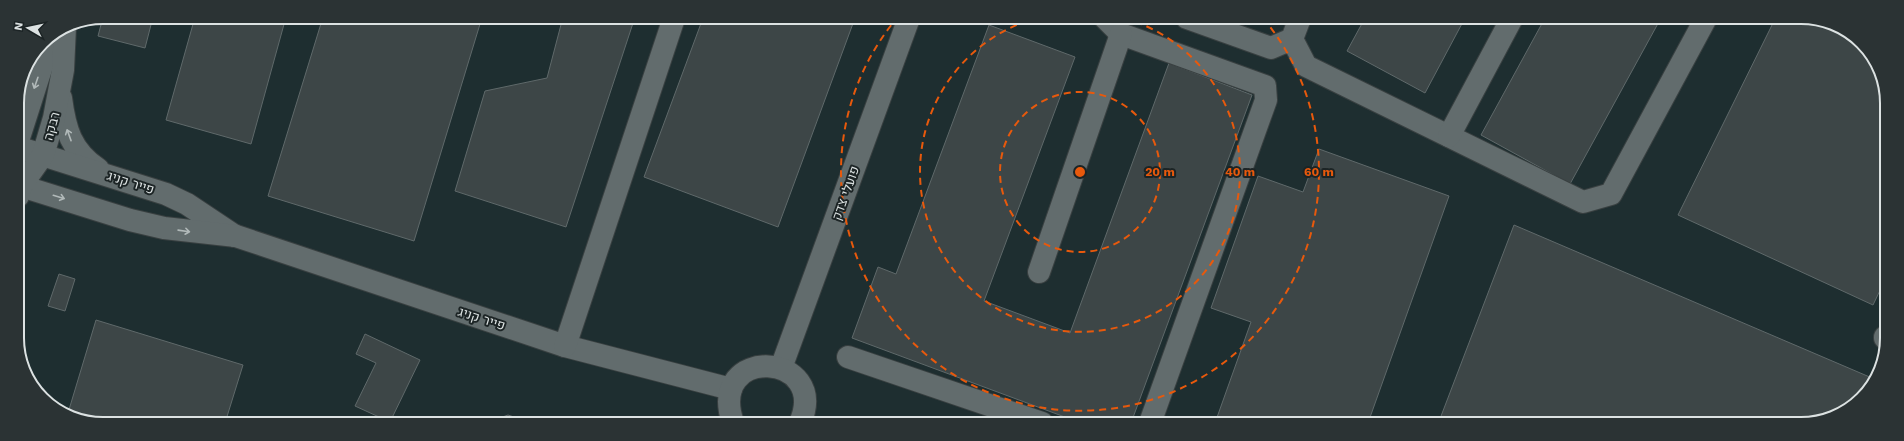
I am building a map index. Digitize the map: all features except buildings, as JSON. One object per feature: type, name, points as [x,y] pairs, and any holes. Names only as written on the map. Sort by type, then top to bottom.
[{"type":"street","points":[[565,346],[672,24]]},
{"type":"street","name":"פועלי צדק","points":[[781,368],[907,24]]},
{"type":"street","points":[[1111,24],[1121,34],[1264,86],[1266,100],[1152,417]]},
{"type":"street","points":[[1204,24],[1270,48],[1292,39],[1298,24]]},
{"type":"street","points":[[1449,136],[1509,24]]},
{"type":"street","points":[[1292,39],[1306,66],[1583,202],[1611,194],[1703,24]]},
{"type":"street","name":"רבקה","points":[[24,182],[43,155],[60,90],[64,34]]},
{"type":"street","points":[[1039,272],[1121,34]]},
{"type":"street","name":"רבקה","points":[[24,124],[42,66],[51,44]]},
{"type":"street","points":[[60,90],[62,110],[70,139],[77,151],[87,162],[104,173]]},
{"type":"street","name":"פייר קניג","points":[[24,148],[166,194],[199,211],[236,236]]},
{"type":"street","name":"פייר קניג","points":[[24,190],[164,228],[236,236],[565,346],[731,389]]},
{"type":"street","points":[[848,356],[1025,417]]},
{"type":"street","points":[[732,417],[728,402],[731,389],[738,377],[749,369],[768,365],[781,368],[792,374],[801,385],[805,406],[802,417]]},
{"type":"shaded area","points":[[103,24],[1812,25],[1827,28],[1845,37],[1857,47],[1867,59],[1876,77],[1880,97],[1880,344],[1874,368],[1867,382],[1853,397],[1845,404],[1827,413],[1807,417],[92,416],[77,413],[55,401],[40,386],[28,364],[24,344],[24,167],[54,41],[73,30]]}]
